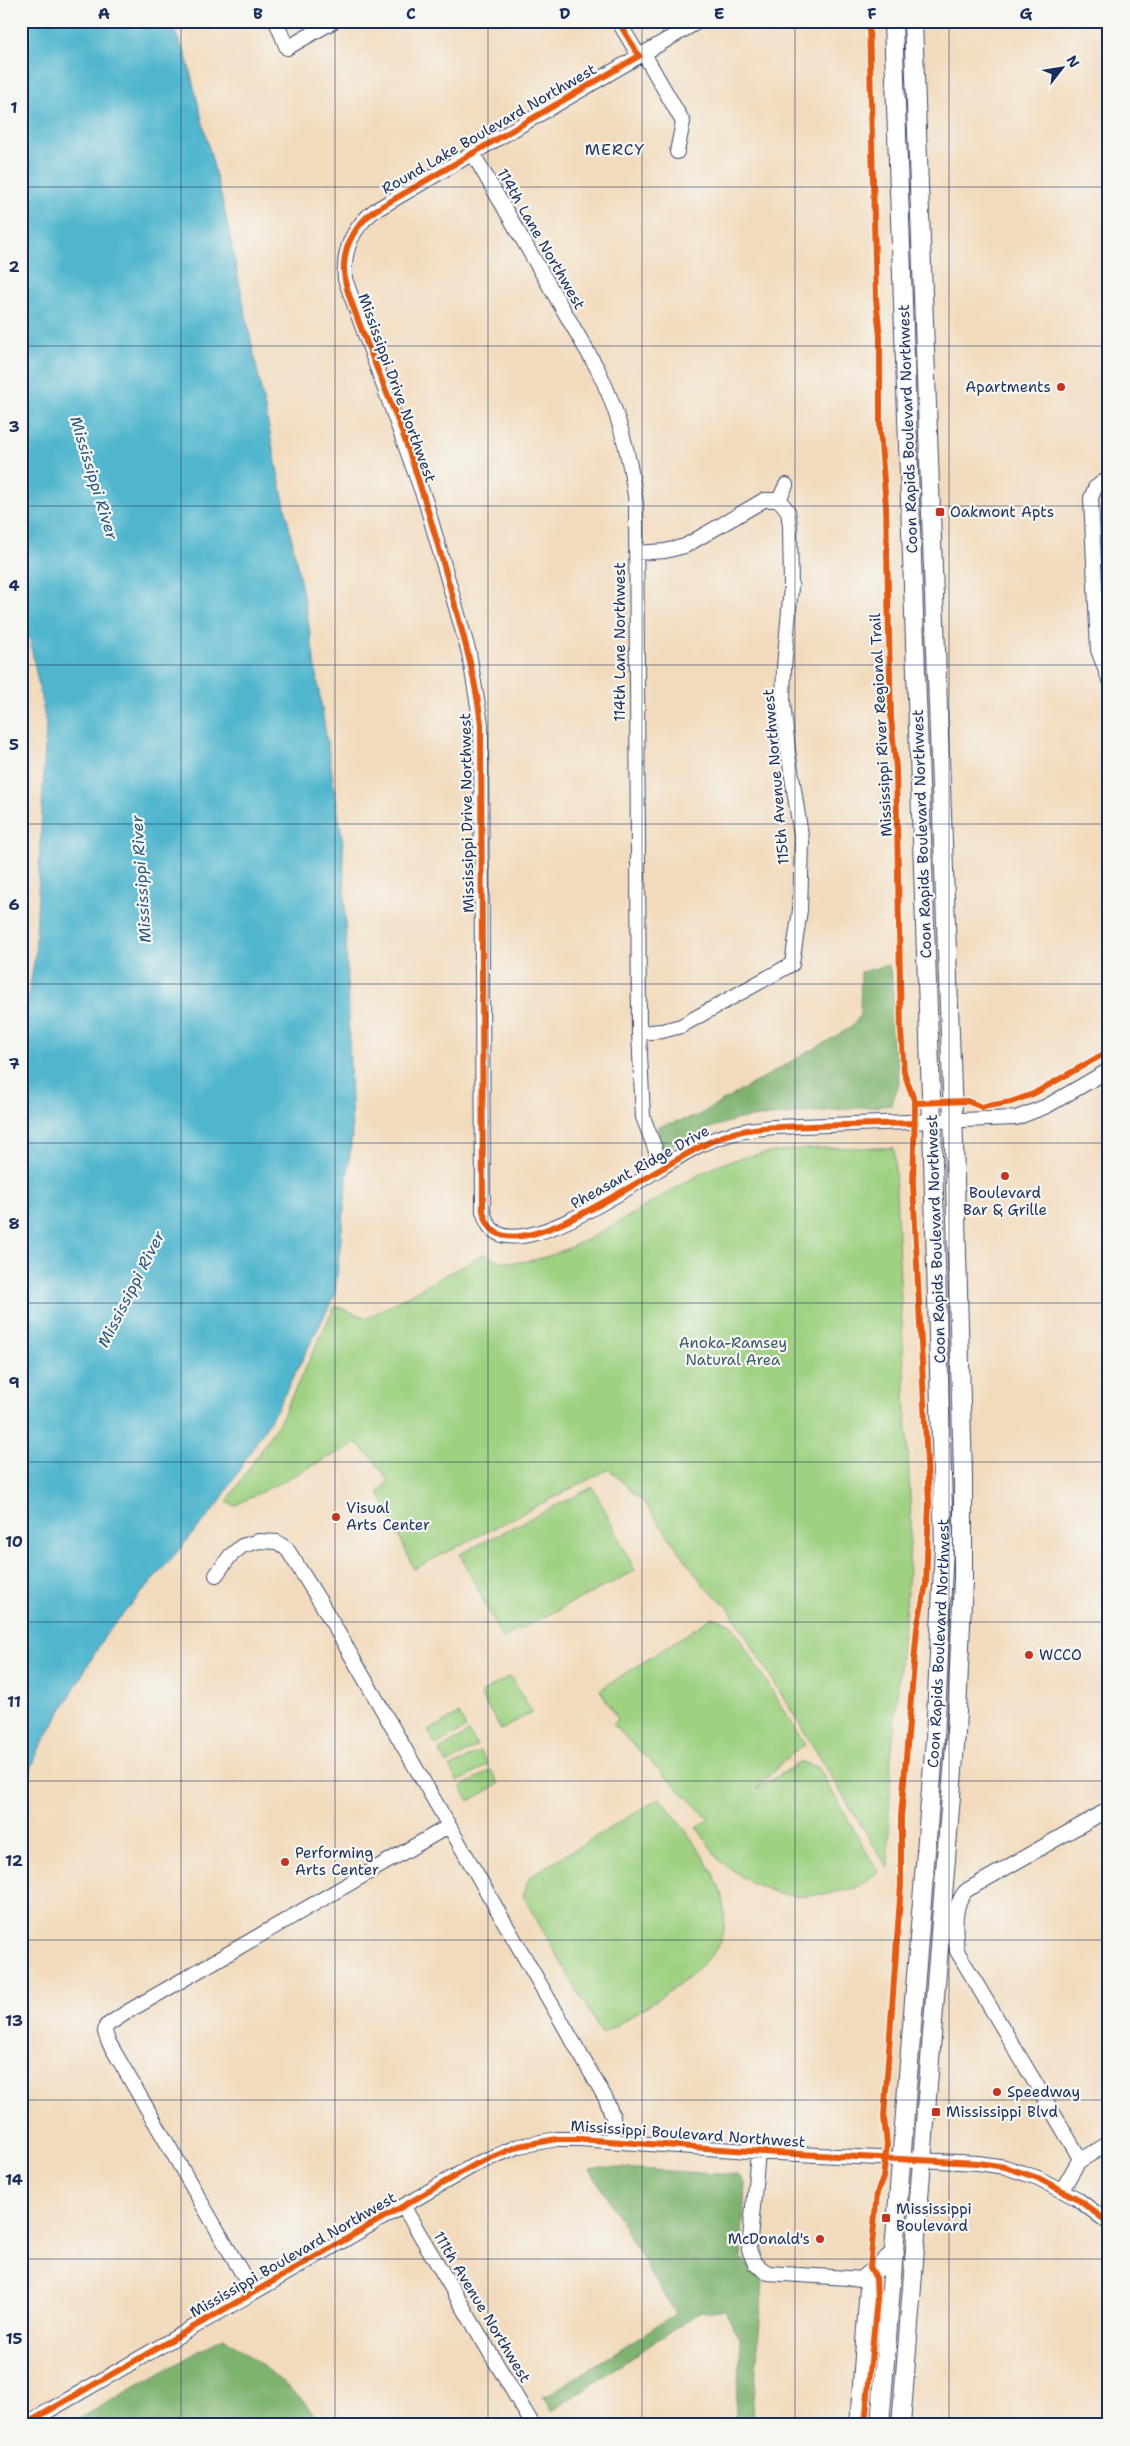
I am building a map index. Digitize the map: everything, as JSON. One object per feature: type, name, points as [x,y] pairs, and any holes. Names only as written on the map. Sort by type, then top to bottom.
[{"type":"main road","name":"Coon Rapids Boulevard Northwest","points":[[880,2425],[895,2253],[942,1630],[944,1546],[932,1122],[893,21]]},
{"type":"main road","name":"Coon Rapids Boulevard Northwest","points":[[901,2425],[956,1733],[963,1580],[963,1475],[952,1122],[913,21]]},
{"type":"main road","points":[[864,2279],[895,2253]]},
{"type":"street","points":[[276,21],[288,48],[334,21]]},
{"type":"street","points":[[618,21],[682,122],[677,152]]},
{"type":"street","name":"Round Lake Boulevard Northwest","points":[[356,228],[374,211],[699,21]]},
{"type":"street","name":"114th Lane Northwest","points":[[472,154],[581,340],[614,405],[631,464],[636,503],[639,1033],[643,1117],[662,1167]]},
{"type":"street","name":"Mississippi Drive Northwest","points":[[356,228],[346,252],[345,279],[426,503],[469,652],[478,698],[481,724],[483,1211]]},
{"type":"street","points":[[1106,479],[1095,488],[1091,498],[1103,635],[1098,650],[1109,678]]},
{"type":"street","points":[[636,553],[665,551],[685,546],[764,500],[778,500],[786,485]]},
{"type":"street","name":"115th Avenue Northwest","points":[[639,1033],[662,1031],[681,1026],[792,964],[800,910],[802,842],[788,750],[784,702],[784,668],[791,587],[790,526],[788,511],[778,500]]},
{"type":"street","name":"Pheasant Ridge Drive","points":[[483,1211],[488,1226],[502,1235],[519,1237],[541,1233],[578,1216],[702,1144],[748,1130],[1007,1119],[1027,1115],[1047,1106],[1109,1070]]},
{"type":"street","points":[[216,1575],[233,1553],[249,1543],[277,1542],[287,1549],[321,1603],[606,2099],[613,2117],[614,2140]]},
{"type":"street","points":[[1081,2160],[957,1951],[955,1936],[959,1901],[967,1890],[1109,1809]]},
{"type":"street","points":[[253,2292],[108,2041],[105,2032],[106,2026],[127,2012],[449,1826]]},
{"type":"street","name":"Mississippi Boulevard Northwest","points":[[24,2425],[486,2159],[519,2146],[557,2139],[614,2140],[758,2152],[921,2160],[1005,2167],[1030,2174],[1062,2190],[1109,2223]]},
{"type":"street","points":[[1062,2190],[1081,2160],[1109,2143]]},
{"type":"street","points":[[758,2152],[749,2250],[755,2264],[768,2274],[864,2279],[868,2291],[857,2425]]},
{"type":"street","name":"111th Avenue Northwest","points":[[403,2206],[533,2425]]},
{"type":"green space","points":[[888,965],[892,975],[899,1084],[891,1105],[739,1119],[713,1127],[663,1150],[658,1140],[659,1126],[695,1117],[850,1028],[860,1016],[861,972]]},
{"type":"green space","name":"Anoka-Ramsey Natural Area","points":[[812,1148],[894,1148],[911,1519],[908,1584],[891,1757],[888,1869],[728,1607],[705,1587],[646,1505],[609,1469],[414,1569],[379,1492],[388,1481],[374,1460],[357,1443],[234,1506],[227,1502],[281,1419],[335,1306],[367,1318],[484,1254],[509,1262],[539,1259],[572,1247],[607,1229],[675,1188],[731,1161],[771,1152]]},
{"type":"green space","points":[[593,1487],[635,1571],[502,1638],[460,1554]]},
{"type":"green space","points":[[713,1617],[731,1624],[805,1745],[784,1760],[757,1789],[801,1762],[818,1767],[878,1872],[856,1888],[807,1896],[779,1894],[748,1881],[720,1861],[697,1828],[709,1819],[613,1725],[618,1719],[600,1690]]},
{"type":"green space","points":[[510,1676],[532,1712],[501,1730],[480,1694]]},
{"type":"green space","points":[[459,1714],[466,1728],[436,1745],[428,1731]]},
{"type":"green space","points":[[469,1732],[477,1746],[447,1764],[439,1750]]},
{"type":"green space","points":[[480,1751],[488,1765],[458,1782],[450,1768]]},
{"type":"green space","points":[[491,1770],[499,1784],[469,1801],[461,1787]]},
{"type":"green space","points":[[660,1798],[699,1850],[718,1884],[722,1897],[724,1930],[720,1943],[711,1956],[698,1969],[649,2005],[602,2034],[523,1896],[530,1876]]},
{"type":"green space","points":[[601,2167],[738,2175],[745,2183],[741,2258],[763,2281],[752,2425],[735,2425],[741,2340],[725,2311],[701,2311],[552,2411],[543,2398],[675,2314],[590,2169]]},
{"type":"green space","points":[[224,2337],[289,2388],[322,2425],[77,2425],[75,2421]]},
{"type":"water","name":"Mississippi River","points":[[21,21],[169,21],[186,55],[224,208],[307,614],[343,843],[352,1133],[335,1295],[278,1407],[217,1506],[106,1634],[38,1751],[21,1796],[21,1038],[35,956],[46,724],[29,636],[21,619]]},
{"type":"cycle path","points":[[618,21],[639,56],[374,211],[357,228],[349,242],[344,265],[348,293],[400,426],[430,518],[467,648],[481,724],[483,1211],[491,1229],[497,1233],[518,1237],[545,1230],[577,1217],[678,1159],[730,1134],[771,1127],[915,1123]]},
{"type":"cycle path","name":"Mississippi River Regional Trail","points":[[865,2425],[877,2299],[876,2278],[870,2267],[877,2193],[883,2178],[887,2145],[884,2117],[901,1885],[901,1817],[917,1628],[926,1585],[929,1502],[913,1185],[915,1103],[904,1072],[901,1031],[896,768],[891,718],[886,506],[880,431],[880,336],[876,299],[869,21]]},
{"type":"cycle path","points":[[915,1103],[967,1101],[982,1107],[1011,1102],[1033,1094],[1109,1051]]},
{"type":"cycle path","points":[[24,2425],[476,2164],[519,2146],[557,2139],[579,2139],[778,2153],[978,2163],[1005,2167],[1038,2178],[1076,2198],[1109,2223]]},
{"type":"place","name":"Apartments","points":[[1061,387]]},
{"type":"place","name":"Oakmont Apts","points":[[940,512]]},
{"type":"place","name":"Boulevard Bar & Grille","points":[[1005,1176]]},
{"type":"place","name":"Visual Arts Center","points":[[336,1517]]},
{"type":"place","name":"WCCO","points":[[1029,1655]]},
{"type":"place","name":"Performing Arts Center","points":[[285,1862]]},
{"type":"place","name":"Speedway","points":[[997,2092]]},
{"type":"place","name":"Mississippi Blvd","points":[[936,2112]]},
{"type":"place","name":"Mississippi Boulevard","points":[[886,2218]]},
{"type":"place","name":"McDonald's","points":[[820,2239]]},
{"type":"district","name":"MERCY","points":[[615,149]]}]
